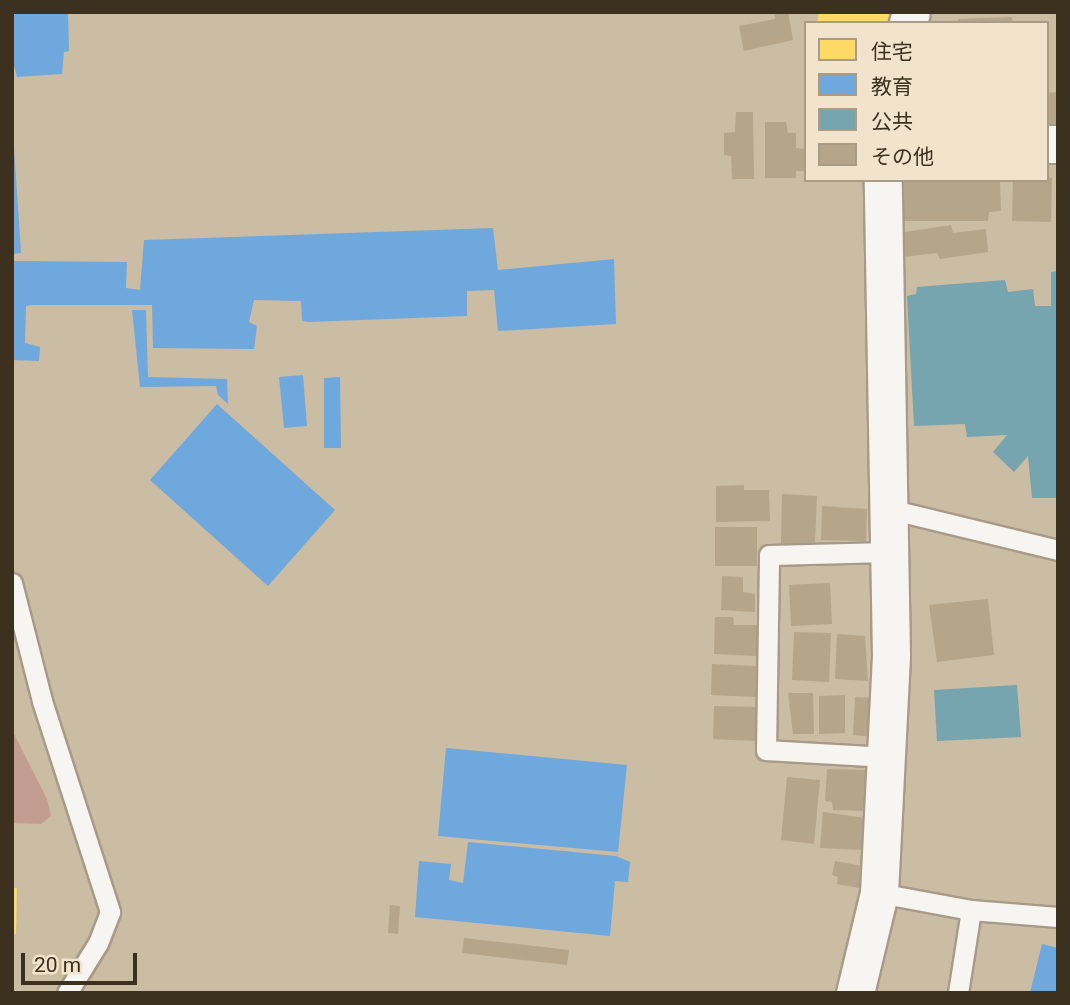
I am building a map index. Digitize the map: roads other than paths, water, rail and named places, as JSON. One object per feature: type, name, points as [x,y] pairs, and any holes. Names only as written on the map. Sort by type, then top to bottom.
[{"type":"street","points":[[855,993],[879,893],[886,757],[889,552],[883,182]]},
{"type":"lane","points":[[888,509],[1058,550]]},
{"type":"lane","points":[[886,757],[766,750],[769,555],[889,552]]},
{"type":"lane","points":[[12,583],[42,701],[110,912],[98,943],[66,993]]},
{"type":"lane","points":[[879,893],[971,910],[1058,917]]},
{"type":"lane","points":[[958,993],[971,910]]}]
